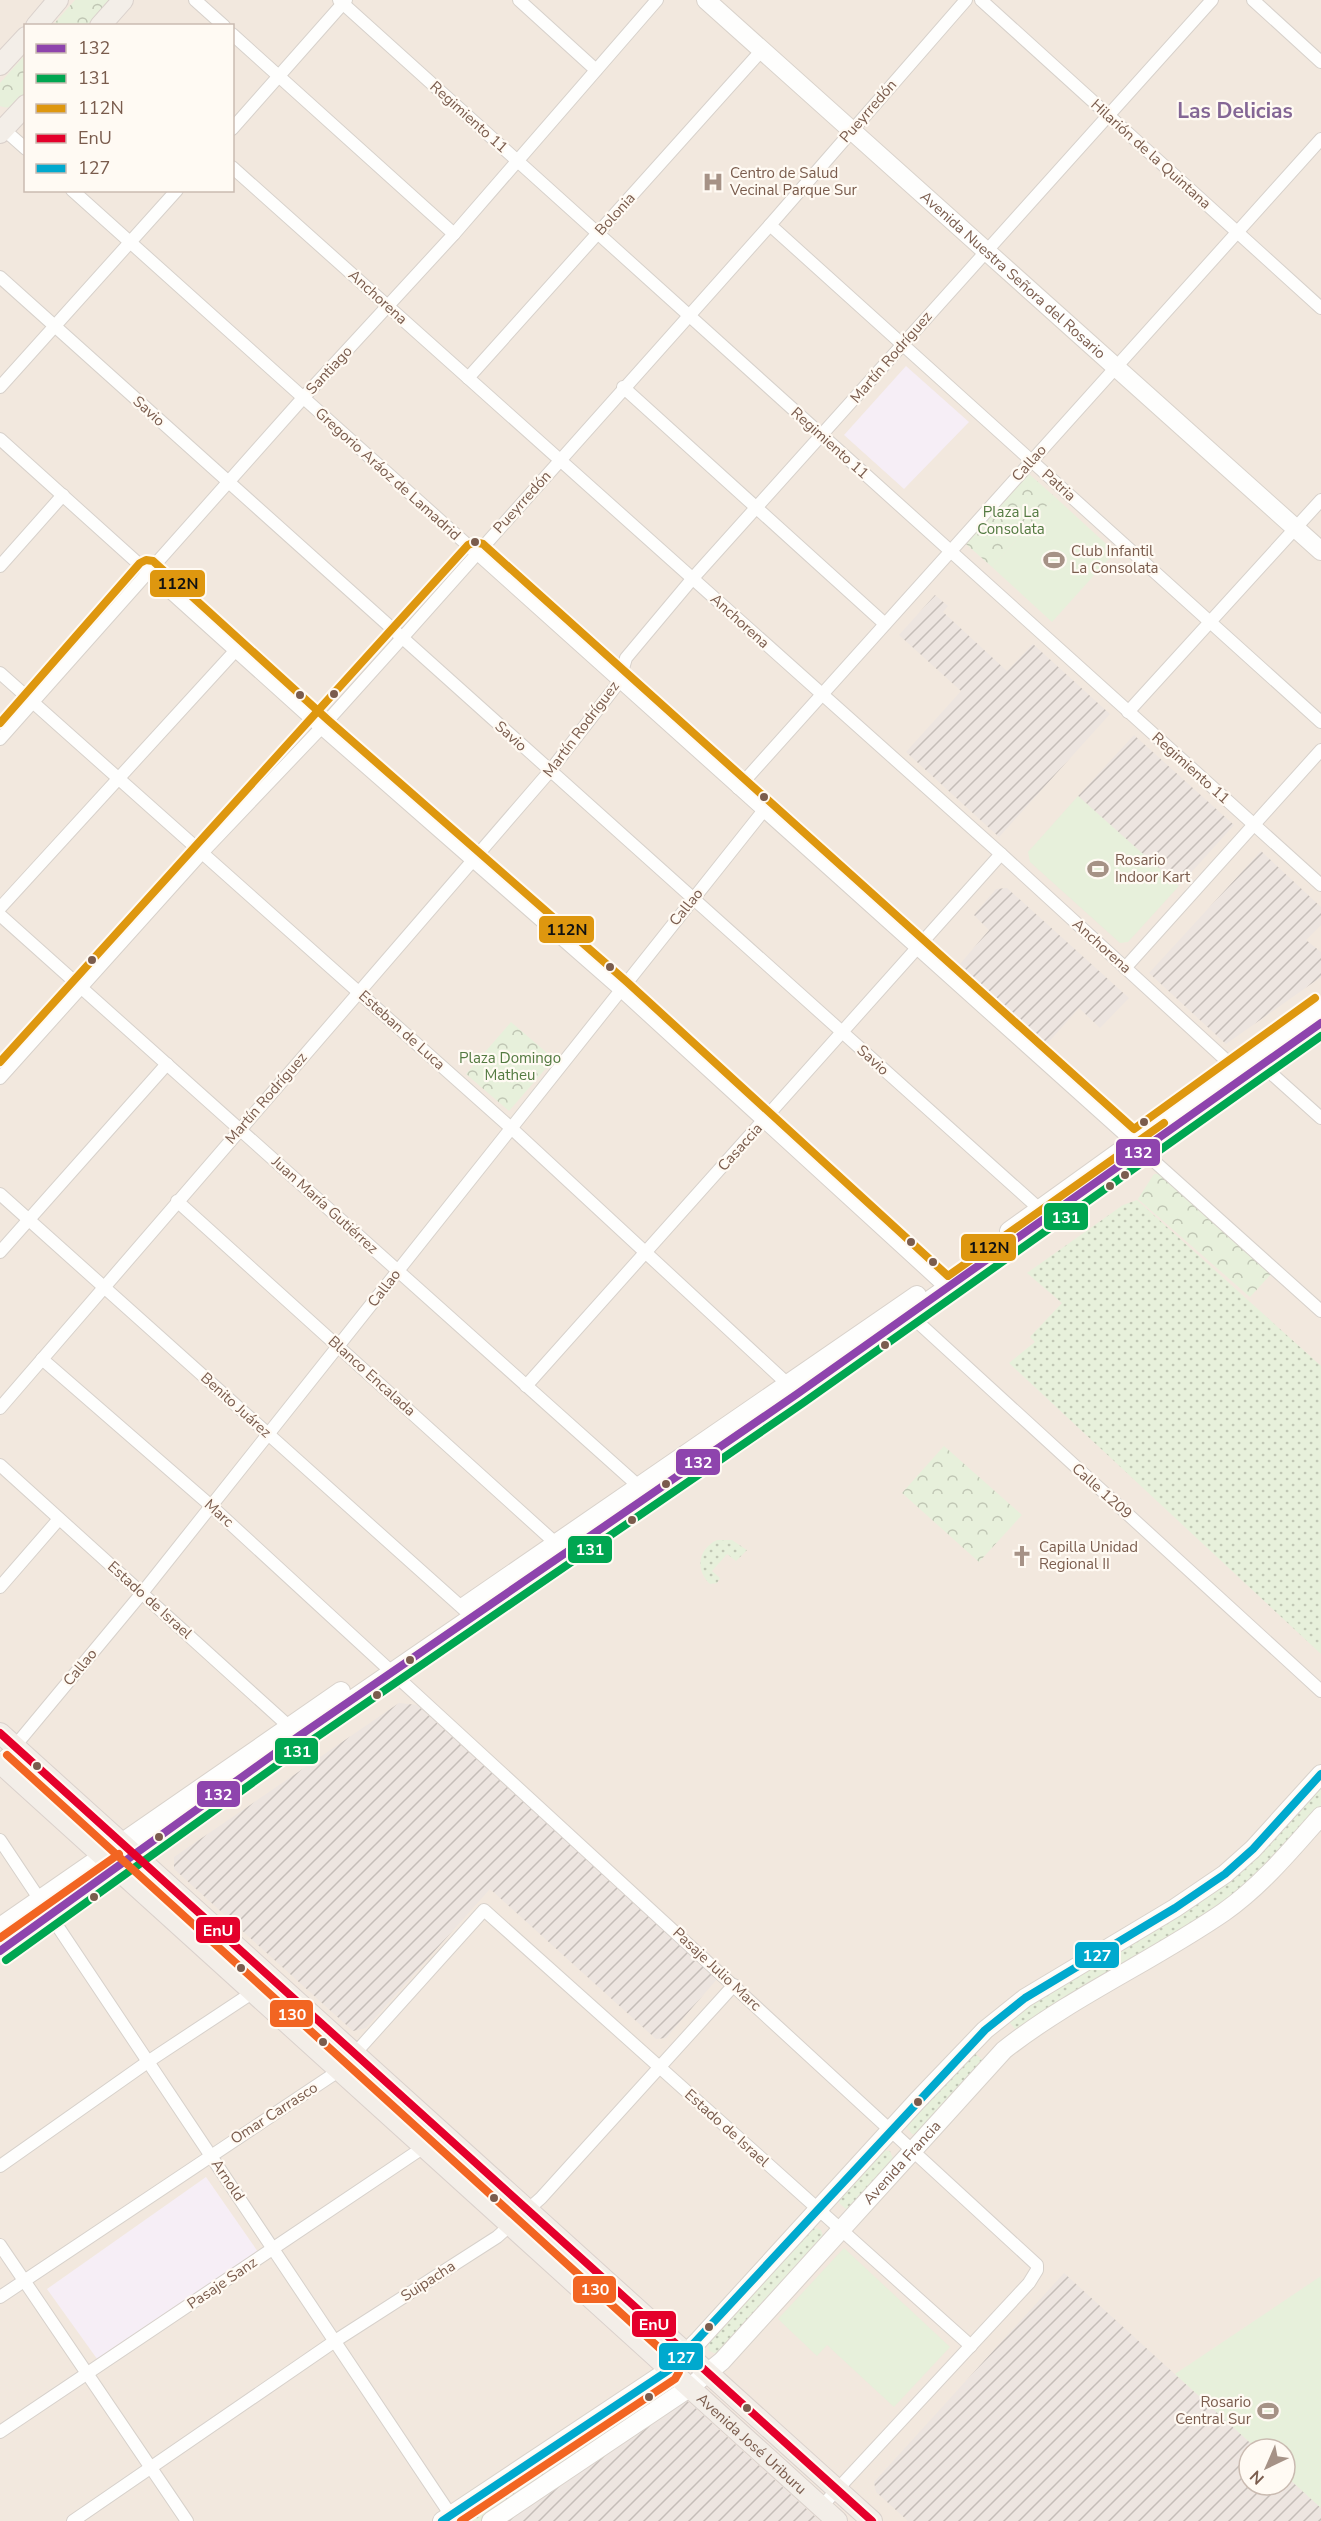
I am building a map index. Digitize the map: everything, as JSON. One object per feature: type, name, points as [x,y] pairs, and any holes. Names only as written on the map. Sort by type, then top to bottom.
[{"type":"main road","points":[[102,24],[123,0]]},
{"type":"main road","name":"Avenida Nuestra Señora del Rosario","points":[[706,0],[1321,551]]},
{"type":"main road","points":[[37,24],[52,2]]},
{"type":"main road","points":[[0,65],[24,39]]},
{"type":"main road","points":[[1,129],[24,107]]},
{"type":"main road","points":[[0,1951],[52,1916],[128,1849],[294,1731],[943,1285],[1240,1074],[1321,1007]]},
{"type":"main road","points":[[1240,1074],[1263,1066],[1321,1023]]},
{"type":"main road","points":[[792,1389],[910,1315],[943,1285]]},
{"type":"main road","name":"Avenida José Uriburu","points":[[0,1733],[872,2521]]},
{"type":"main road","name":"Avenida José Uriburu","points":[[0,1762],[837,2521]]},
{"type":"main road","name":"Avenida Francia","points":[[449,2519],[669,2370],[891,2129],[997,2019],[1025,1998],[1175,1908],[1225,1874],[1253,1850],[1321,1774]]},
{"type":"main road","name":"Avenida Francia","points":[[491,2521],[708,2373],[1004,2050],[1058,2012],[1225,1910],[1274,1868],[1321,1816]]},
{"type":"main road","points":[[0,1927],[40,1899],[111,1862]]},
{"type":"street","points":[[195,0],[222,24]]},
{"type":"street","points":[[519,0],[596,70]]},
{"type":"street","name":"Santiago","points":[[0,739],[148,570],[454,234],[657,0]]},
{"type":"street","name":"Pueyrredón","points":[[0,1078],[202,853],[321,728],[402,638],[623,387],[770,225],[966,0]]},
{"type":"street","name":"Hilarión de la Quintana","points":[[981,0],[1321,308]]},
{"type":"street","name":"Martín Rodríguez","points":[[0,1408],[357,991],[550,771],[619,682],[626,658],[693,578],[903,345],[985,250],[1212,0]]},
{"type":"street","points":[[1253,0],[1321,62]]},
{"type":"street","points":[[234,127],[342,1]]},
{"type":"street","name":"Regimiento 11","points":[[342,1],[1321,885]]},
{"type":"street","points":[[234,36],[454,234]]},
{"type":"street","name":"Bolonia","points":[[468,378],[762,51]]},
{"type":"street","points":[[1,129],[24,147]]},
{"type":"street","name":"Callao","points":[[738,788],[1321,139]]},
{"type":"street","name":"Anchorena","points":[[234,169],[1001,854],[1240,1074]]},
{"type":"street","name":"Gregorio Aráoz de Lamadrid","points":[[74,192],[1321,1311]]},
{"type":"street","points":[[0,387],[175,192]]},
{"type":"street","name":"Patria","points":[[770,225],[1321,722]]},
{"type":"street","name":"Savio","points":[[0,278],[1044,1213]]},
{"type":"street","points":[[623,387],[885,624]]},
{"type":"street","points":[[0,439],[321,728],[620,990],[943,1285]]},
{"type":"street","points":[[0,566],[63,495]]},
{"type":"street","points":[[1128,712],[1321,500]]},
{"type":"street","points":[[0,908],[236,650]]},
{"type":"street","name":"Esteban de Luca","points":[[0,673],[510,1127],[644,1254],[792,1389]]},
{"type":"street","points":[[1125,968],[1321,750]]},
{"type":"street","name":"Callao","points":[[0,1762],[141,1593],[764,810]]},
{"type":"street","name":"Casaccia","points":[[526,1386],[1001,854]]},
{"type":"street","name":"Juan María Gutiérrez","points":[[0,915],[644,1491]]},
{"type":"street","points":[[0,1252],[167,1064]]},
{"type":"street","points":[[1263,1066],[1321,1119]]},
{"type":"street","name":"Benito Juárez","points":[[0,1194],[467,1612]]},
{"type":"street","name":"Blanco Encalada","points":[[177,1201],[561,1548]]},
{"type":"street","name":"Calle 1209","points":[[910,1315],[1321,1691]]},
{"type":"street","name":"Marc","points":[[42,1359],[210,1505],[387,1667]]},
{"type":"street","name":"Estado de Israel","points":[[0,1466],[294,1731]]},
{"type":"street","points":[[0,1587],[59,1519]]},
{"type":"street","name":"Pasaje Julio Marc","points":[[387,1667],[1032,2259],[1037,2270],[971,2346]]},
{"type":"street","name":"Arnold","points":[[0,1840],[335,2341],[449,2519]]},
{"type":"street","name":"Estado de Israel","points":[[484,1910],[971,2346]]},
{"type":"street","name":"Omar Carrasco","points":[[0,2297],[340,2070],[484,1910]]},
{"type":"street","points":[[0,2166],[148,2061],[273,1979]]},
{"type":"street","name":"Suipacha","points":[[73,2521],[335,2341],[497,2237],[528,2210],[734,1985]]},
{"type":"street","name":"Pasaje Sanz","points":[[0,2432],[424,2147],[440,2130]]},
{"type":"street","points":[[0,2245],[187,2521]]},
{"type":"street","points":[[821,2507],[971,2346]]},
{"type":"shaded area","points":[[0,0],[1321,0],[1321,2521],[0,2521]]},
{"type":"shaded area","points":[[906,366],[969,422],[904,489],[844,435]]},
{"type":"shaded area","points":[[935,595],[948,606],[943,612],[1007,671],[1033,644],[1110,714],[999,837],[906,752],[961,691],[899,635]]},
{"type":"shaded area","points":[[1134,735],[1234,825],[1179,886],[1078,796]]},
{"type":"shaded area","points":[[1261,851],[1321,907],[1321,925],[1306,940],[1321,952],[1321,977],[1226,1044],[1149,973]]},
{"type":"shaded area","points":[[1007,888],[1129,998],[1100,1028],[1079,1008],[1046,1045],[960,964],[989,930],[974,915],[996,889]]},
{"type":"shaded area","points":[[399,1703],[417,1705],[718,1978],[666,2038],[656,2039],[490,1889],[366,2028],[353,2031],[174,1869],[174,1857]]},
{"type":"shaded area","points":[[206,2177],[258,2252],[100,2363],[47,2289]]},
{"type":"shaded area","points":[[1064,2273],[1244,2437],[1237,2437],[1237,2497],[1297,2497],[1297,2486],[1321,2508],[1321,2521],[908,2521],[876,2492],[874,2482]]},
{"type":"shaded area","points":[[682,2396],[820,2521],[505,2521]]},
{"type":"green space","points":[[75,0],[112,0],[90,24],[54,24]]},
{"type":"green space","points":[[24,56],[24,98],[20,103],[8,108],[0,106],[0,83]]},
{"type":"green space","name":"Plaza La Consolata","points":[[1029,474],[1055,497],[992,567],[966,544]]},
{"type":"green space","name":"Club Infantil La Consolata","points":[[1055,497],[1115,552],[1052,622],[992,567]]},
{"type":"green space","name":"Rosario Indoor Kart","points":[[1078,796],[1179,886],[1128,942],[1120,943],[1030,862],[1028,852]]},
{"type":"green space","name":"Plaza Domingo Matheu","points":[[511,1022],[554,1059],[509,1111],[466,1074]]},
{"type":"green space","points":[[1154,1174],[1162,1174],[1272,1273],[1250,1297],[1138,1199]]},
{"type":"green space","points":[[1137,1200],[1321,1366],[1321,1654],[1009,1363],[1035,1342],[1030,1337],[1062,1303],[1027,1273],[1123,1205]]},
{"type":"green space","points":[[944,1446],[1022,1515],[979,1562],[902,1493]]},
{"type":"green space","points":[[717,1540],[732,1540],[747,1550],[736,1561],[727,1554],[712,1571],[720,1578],[717,1583],[710,1584],[702,1572],[701,1560],[706,1549]]},
{"type":"green space","points":[[1321,1781],[1321,1807],[1240,1891],[1202,1919],[1150,1952],[1016,2030],[1009,2022],[1044,1992],[1185,1909]]},
{"type":"green space","points":[[973,2052],[984,2061],[916,2135],[912,2134],[906,2126]]},
{"type":"green space","points":[[884,2150],[890,2151],[894,2161],[851,2209],[847,2210],[839,2203],[840,2197]]},
{"type":"green space","points":[[811,2229],[821,2230],[824,2239],[717,2354],[709,2351],[708,2342]]},
{"type":"green space","points":[[844,2248],[950,2347],[894,2407],[827,2345],[817,2356],[778,2319]]},
{"type":"green space","name":"Rosario Central Sur","points":[[1321,2276],[1321,2508],[1297,2486],[1297,2437],[1244,2437],[1175,2374]]},
{"type":"green space","points":[[669,2370],[689,2388],[491,2521],[442,2521]]},
{"type":"transit line","name":"112N","points":[[0,1062],[468,545],[475,542],[483,544],[1134,1129],[1315,998]]},
{"type":"transit line","name":"112N","points":[[0,723],[140,563],[146,560],[153,561],[328,720],[627,982],[948,1276],[1164,1123]]},
{"type":"transit line","name":"132","points":[[0,1951],[299,1736],[797,1394],[1321,1023]]},
{"type":"transit line","name":"131","points":[[6,1960],[305,1745],[803,1403],[1321,1036]]},
{"type":"transit line","name":"EnU","points":[[0,1733],[872,2521]]},
{"type":"transit line","name":"130","points":[[7,1755],[678,2365],[679,2372],[675,2379],[461,2521]]},
{"type":"transit line","name":"127","points":[[442,2521],[669,2370],[985,2030],[1025,1998],[1175,1908],[1225,1874],[1253,1849],[1321,1774]]},
{"type":"transit line","name":"130","points":[[0,1938],[119,1854]]},
{"type":"place","name":"Centro de Salud Vecinal Parque Sur","points":[[713,182]]},
{"type":"place","name":"Club Infantil La Consolata","points":[[1054,560]]},
{"type":"place","name":"Rosario Indoor Kart","points":[[1098,869]]},
{"type":"place","name":"Capilla Unidad Regional II","points":[[1022,1556]]},
{"type":"place","name":"Rosario Central Sur","points":[[1268,2411]]},
{"type":"district","name":"Las Delicias","points":[[1235,111]]}]
